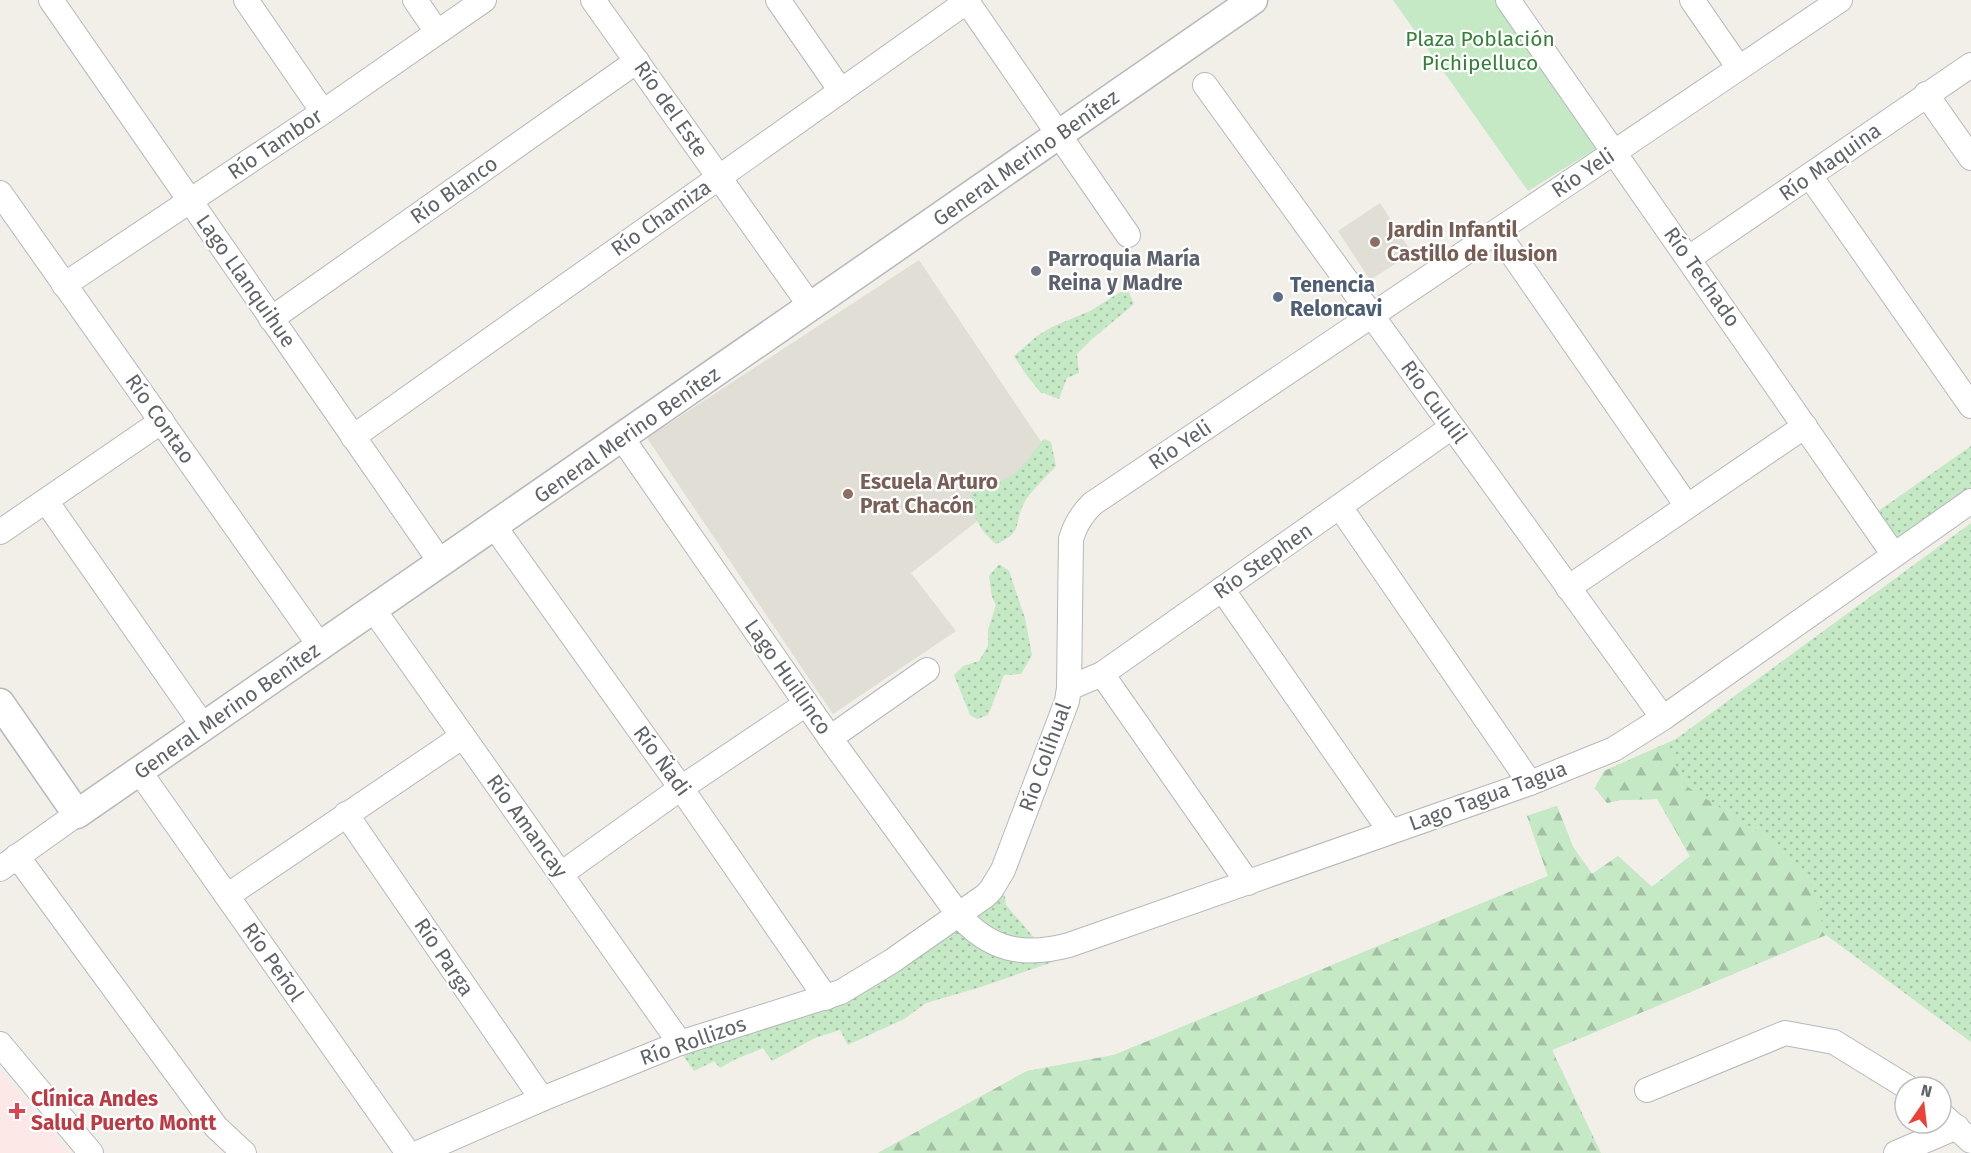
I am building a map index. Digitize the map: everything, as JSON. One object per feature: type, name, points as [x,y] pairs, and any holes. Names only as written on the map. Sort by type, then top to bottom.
[{"type":"street","name":"Lago Llanquihue","points":[[51,0],[441,563]]},
{"type":"street","points":[[246,0],[323,112]]},
{"type":"street","points":[[415,0],[437,32]]},
{"type":"street","name":"Río Tambor","points":[[64,285],[323,112],[483,0]]},
{"type":"street","name":"Río del Este","points":[[593,0],[811,307]]},
{"type":"street","points":[[778,0],[841,91]]},
{"type":"street","name":"General Merino Benítez","points":[[9,863],[1253,0]]},
{"type":"street","name":"Río Techado","points":[[1508,0],[1894,555]]},
{"type":"street","points":[[1692,0],[1739,68]]},
{"type":"street","name":"Río Yeli","points":[[1071,539],[1078,521],[1092,504],[1840,0]]},
{"type":"street","points":[[967,1],[1128,235]]},
{"type":"street","name":"Río Chamiza","points":[[353,437],[967,1]]},
{"type":"street","name":"Río Blanco","points":[[271,319],[637,62]]},
{"type":"street","name":"Río Maquina","points":[[1689,258],[1971,65]]},
{"type":"street","name":"Río Cululil","points":[[1205,84],[1663,718]]},
{"type":"street","points":[[1926,94],[1971,158]]},
{"type":"street","points":[[1810,176],[1971,406]]},
{"type":"street","name":"Río Contao","points":[[0,193],[320,646]]},
{"type":"street","points":[[1497,232],[1687,506]]},
{"type":"street","points":[[0,532],[162,421]]},
{"type":"street","points":[[1568,588],[1805,426]]},
{"type":"street","name":"Río Stephen","points":[[1070,688],[1102,674],[1452,427]]},
{"type":"street","name":"Lago Huillinco","points":[[622,438],[806,704],[958,914]]},
{"type":"street","points":[[46,501],[204,727]]},
{"type":"street","name":"Lago Tagua Tagua","points":[[958,914],[980,936],[995,944],[1015,950],[1043,951],[1070,945],[1530,783],[1614,749],[1663,718],[1971,501]]},
{"type":"street","points":[[1340,507],[1530,783]]},
{"type":"street","name":"Río Ñadi","points":[[494,526],[681,788],[826,998]]},
{"type":"street","name":"Río Colihual","points":[[958,914],[985,896],[998,880],[1070,688],[1071,539]]},
{"type":"street","points":[[1222,589],[1390,831]]},
{"type":"street","name":"Río Amancay","points":[[373,609],[680,1042]]},
{"type":"street","points":[[830,738],[927,670]]},
{"type":"street","points":[[1102,674],[1248,883]]},
{"type":"street","points":[[0,703],[77,814]]},
{"type":"street","points":[[561,874],[681,788],[806,704]]},
{"type":"street","points":[[227,896],[463,736]]},
{"type":"street","name":"Río Peñol","points":[[139,771],[408,1153]]},
{"type":"street","name":"Río Parga","points":[[346,814],[542,1099]]},
{"type":"street","points":[[9,863],[216,1127],[244,1153]]},
{"type":"street","name":"Río Rollizos","points":[[418,1153],[680,1042],[826,998],[853,986],[907,952],[958,914]]},
{"type":"street","points":[[1647,1090],[1785,1033],[1834,1042],[1893,1078]]},
{"type":"street","points":[[0,1044],[92,1153]]},
{"type":"street","points":[[1896,1153],[1956,1127]]},
{"type":"shaded area","name":"Jardin Infantil Castillo de ilusion","points":[[1380,203],[1412,253],[1370,280],[1338,231]]},
{"type":"shaded area","name":"Escuela Arturo Prat Chacón","points":[[919,260],[1054,461],[911,573],[956,631],[833,714],[647,438]]},
{"type":"shaded area","name":"Clínica Andes Salud Puerto Montt","points":[[0,1070],[69,1153],[0,1153]]},
{"type":"green space","name":"Plaza Población Pichipelluco","points":[[1393,0],[1495,0],[1597,148],[1528,191]]},
{"type":"green space","points":[[1127,288],[1134,304],[1077,354],[1079,373],[1067,378],[1059,399],[1040,392],[1014,356],[1037,336],[1090,311]]},
{"type":"green space","points":[[1044,439],[1051,442],[1056,466],[1026,499],[1011,536],[996,544],[978,522],[971,495],[984,485],[1010,477]]},
{"type":"green space","points":[[1971,446],[1971,492],[1897,539],[1877,512]]},
{"type":"green space","points":[[1971,523],[1971,1042],[1826,935],[1552,1050],[1601,1153],[878,1153],[1027,1071],[1114,1055],[1548,876],[1527,816],[1557,806],[1573,847],[1592,874],[1618,856],[1652,887],[1690,856],[1657,799],[1620,800],[1607,803],[1595,788],[1604,771],[1676,739]]},
{"type":"green space","points":[[999,564],[1009,571],[1025,618],[1032,655],[1021,674],[1004,675],[988,715],[977,719],[970,715],[954,675],[963,666],[979,661],[988,646],[988,630],[996,605],[992,597],[989,576]]},
{"type":"green space","points":[[1666,744],[1686,786],[1763,835],[1807,874],[1826,935],[1552,1050],[1599,1153],[878,1153],[1027,1071],[1114,1055],[1548,876],[1527,816],[1557,806],[1573,847],[1592,874],[1618,856],[1652,887],[1690,856],[1658,799],[1620,800],[1607,803],[1595,788],[1604,771]]},
{"type":"green space","points":[[1001,892],[1005,897],[1006,905],[1037,941],[1015,939],[980,923],[976,915]]},
{"type":"green space","points":[[953,925],[1020,959],[1053,962],[926,1003],[904,1019],[848,1045],[840,1030],[815,1038],[772,1061],[763,1048],[720,1068],[714,1061],[694,1071],[680,1051],[781,1019]]},
{"type":"place","name":"Jardin Infantil Castillo de ilusion","points":[[1375,242]]},
{"type":"place","name":"Parroquia María Reina y Madre","points":[[1036,271]]},
{"type":"place","name":"Tenencia Reloncavi","points":[[1278,297]]},
{"type":"place","name":"Escuela Arturo Prat Chacón","points":[[848,494]]},
{"type":"place","name":"Clínica Andes Salud Puerto Montt","points":[[17,1111]]}]
